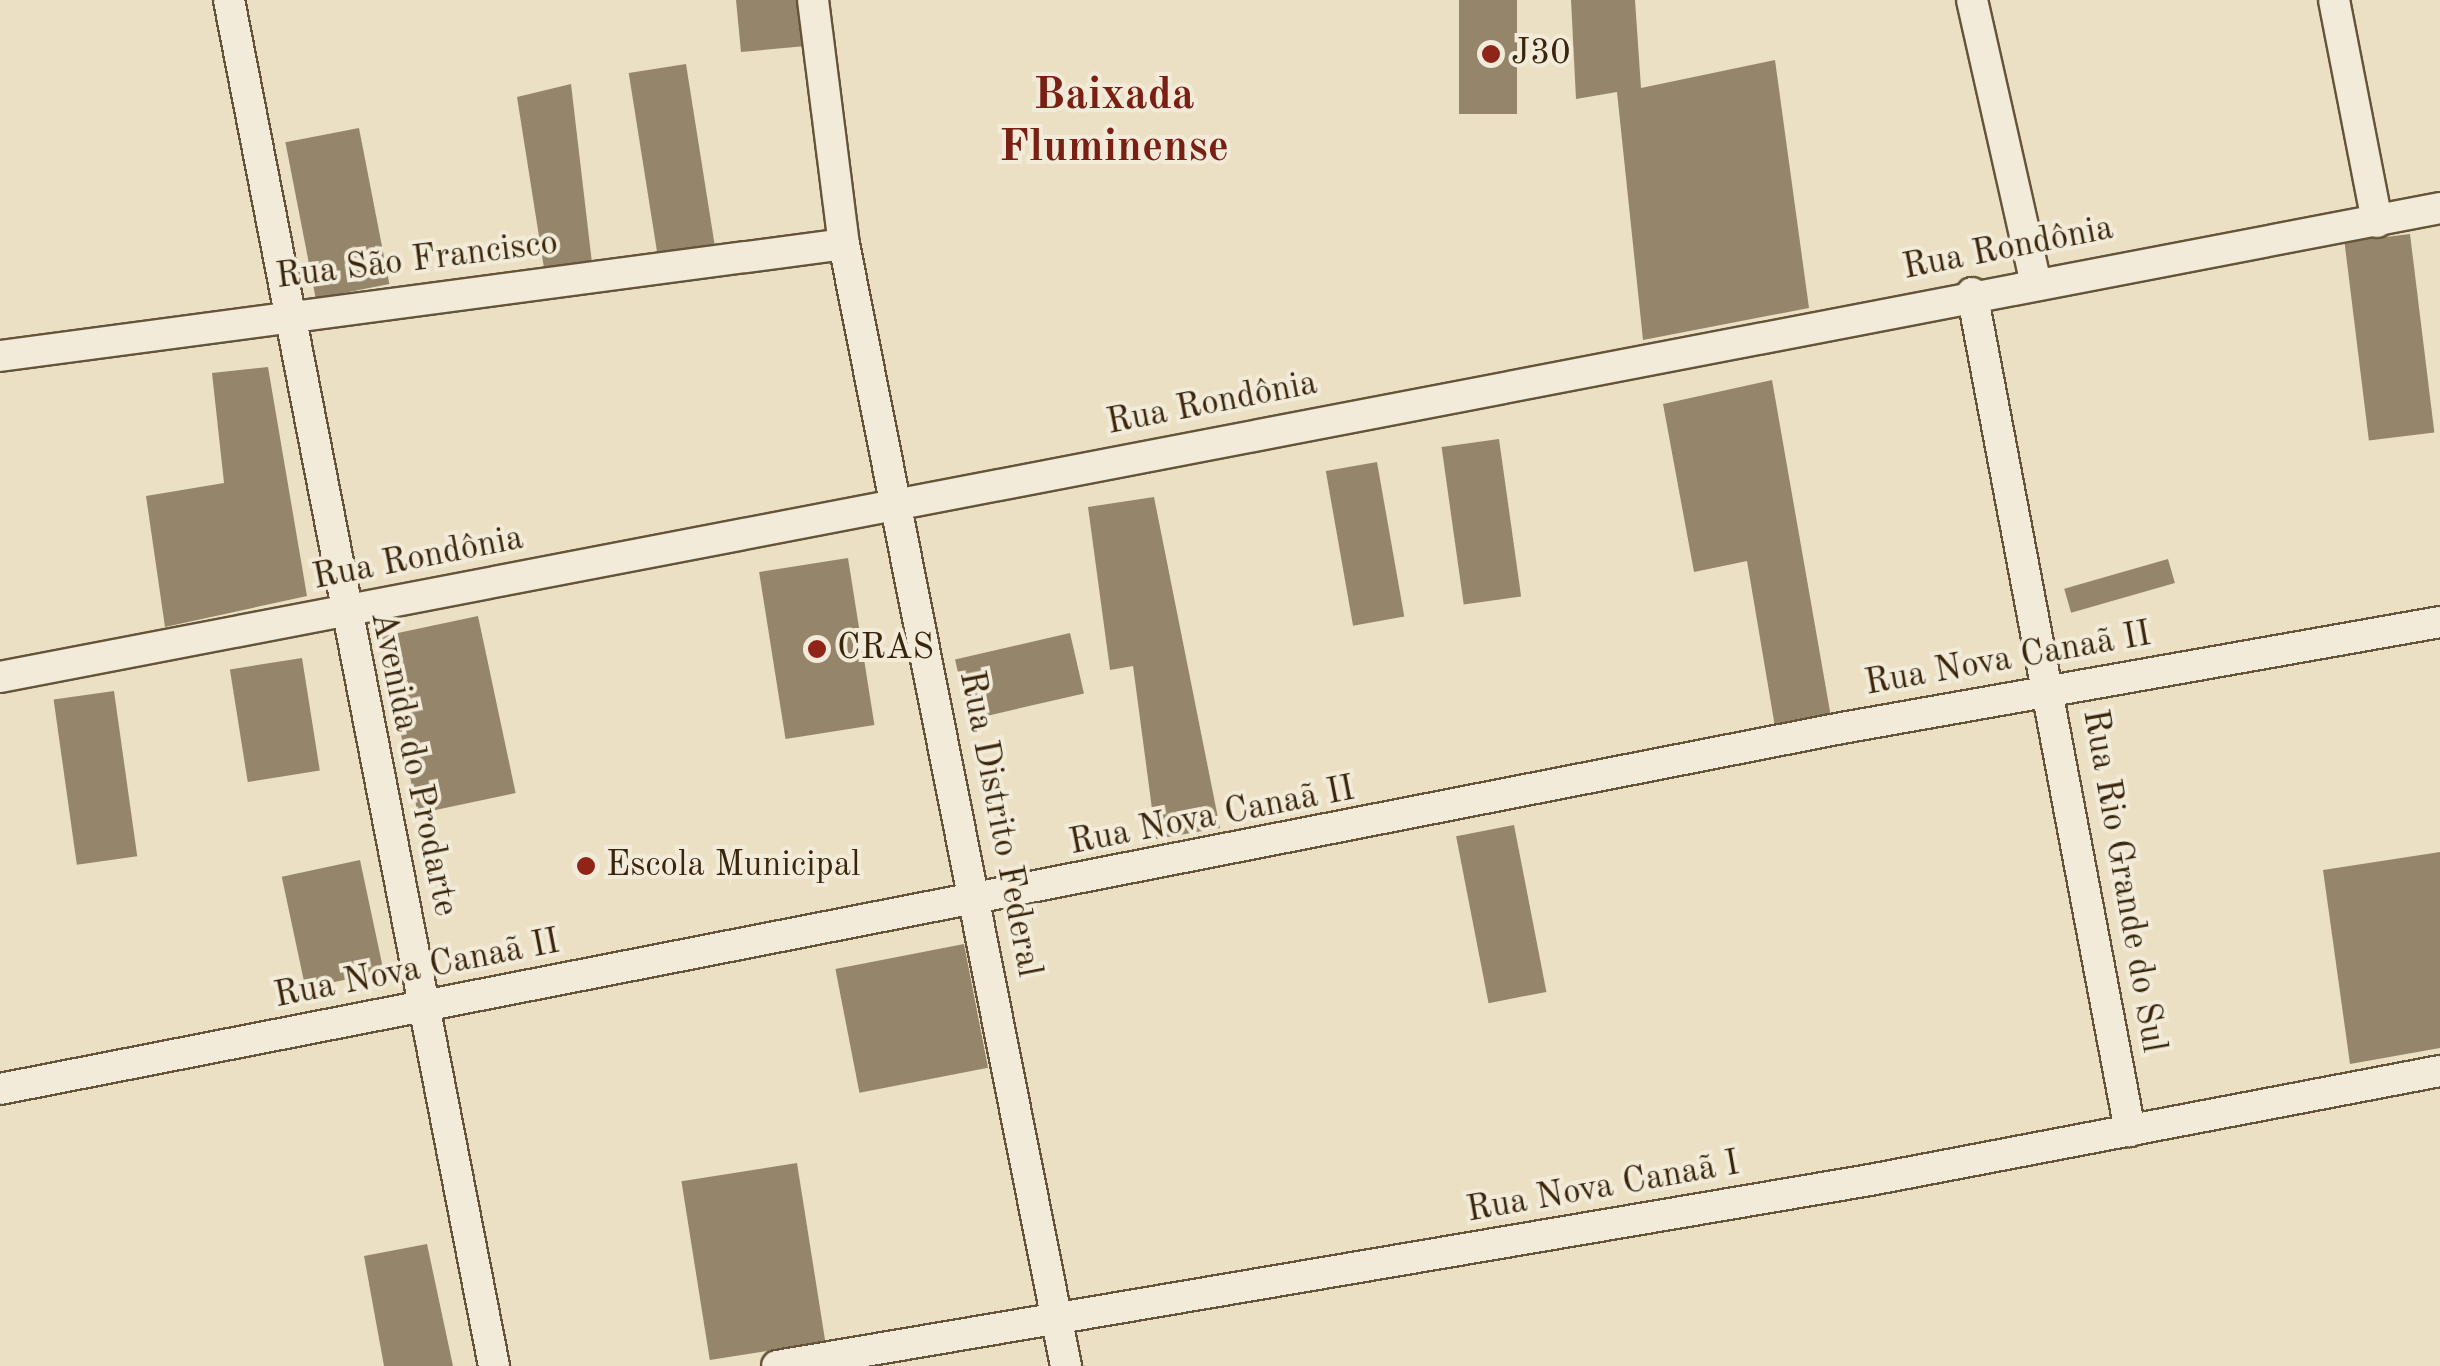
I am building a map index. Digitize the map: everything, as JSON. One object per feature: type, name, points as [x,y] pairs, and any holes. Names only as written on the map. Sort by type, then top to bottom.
[{"type":"street","name":"Avenida do Prodarte","points":[[229,0],[343,612],[494,1366]]},
{"type":"street","name":"Rua Distrito Federal","points":[[812,0],[844,244],[978,903],[1066,1366]]},
{"type":"street","points":[[1972,0],[2035,280]]},
{"type":"street","points":[[2334,0],[2377,222]]},
{"type":"street","name":"Rua Rondônia","points":[[0,677],[1972,292],[2440,208]]},
{"type":"street","name":"Rua São Francisco","points":[[0,356],[286,315],[844,244]]},
{"type":"street","name":"Rua Rio Grande do Sul","points":[[1972,292],[2051,691],[2130,1130]]},
{"type":"street","name":"Rua Nova Canaã II","points":[[0,1090],[978,903],[2051,691],[2440,622]]},
{"type":"street","name":"Rua Nova Canaã I","points":[[777,1366],[2130,1130],[2440,1071]]},
{"type":"building","points":[[736,0],[799,0],[806,46],[741,52]]},
{"type":"building","name":"J30","points":[[1459,0],[1517,0],[1517,114],[1459,114]]},
{"type":"building","points":[[1571,0],[1635,0],[1641,88],[1775,60],[1809,308],[1643,340],[1617,92],[1576,99]]},
{"type":"building","points":[[686,64],[714,244],[657,253],[629,73]]},
{"type":"building","points":[[571,84],[592,263],[544,268],[517,97]]},
{"type":"building","points":[[359,128],[389,284],[316,298],[285,142]]},
{"type":"building","points":[[2410,234],[2434,433],[2369,441],[2344,242]]},
{"type":"building","points":[[268,367],[307,596],[165,627],[146,496],[224,483],[212,373]]},
{"type":"building","points":[[1772,380],[1831,717],[1775,727],[1747,561],[1694,572],[1663,404]]},
{"type":"building","points":[[1499,439],[1521,596],[1464,605],[1442,447]]},
{"type":"building","points":[[1377,462],[1404,617],[1353,626],[1326,471]]},
{"type":"building","points":[[1154,497],[1220,828],[1156,839],[1133,666],[1110,670],[1088,507]]},
{"type":"building","name":"CRAS","points":[[848,558],[874,725],[786,739],[759,572]]},
{"type":"building","points":[[2168,559],[2175,583],[2071,613],[2064,589]]},
{"type":"building","points":[[478,616],[516,793],[418,814],[380,637]]},
{"type":"building","points":[[1070,633],[1084,693],[969,720],[955,660]]},
{"type":"building","points":[[302,658],[320,771],[248,782],[230,669]]},
{"type":"building","points":[[114,691],[137,856],[77,865],[54,699]]},
{"type":"building","points":[[1514,825],[1546,992],[1489,1003],[1456,836]]},
{"type":"building","points":[[2440,852],[2440,1048],[2350,1064],[2323,870]]},
{"type":"building","points":[[360,860],[384,972],[305,988],[282,877]]},
{"type":"building","points":[[964,944],[988,1068],[859,1093],[835,969]]},
{"type":"building","points":[[797,1163],[825,1342],[710,1360],[681,1181]]},
{"type":"building","points":[[427,1244],[453,1366],[384,1366],[364,1256]]},
{"type":"place","name":"J30","points":[[1491,54]]},
{"type":"place","name":"CRAS","points":[[817,649]]},
{"type":"place","name":"Escola Municipal","points":[[586,866]]},
{"type":"district","name":"Baixada Fluminense","points":[[1114,123]]}]
